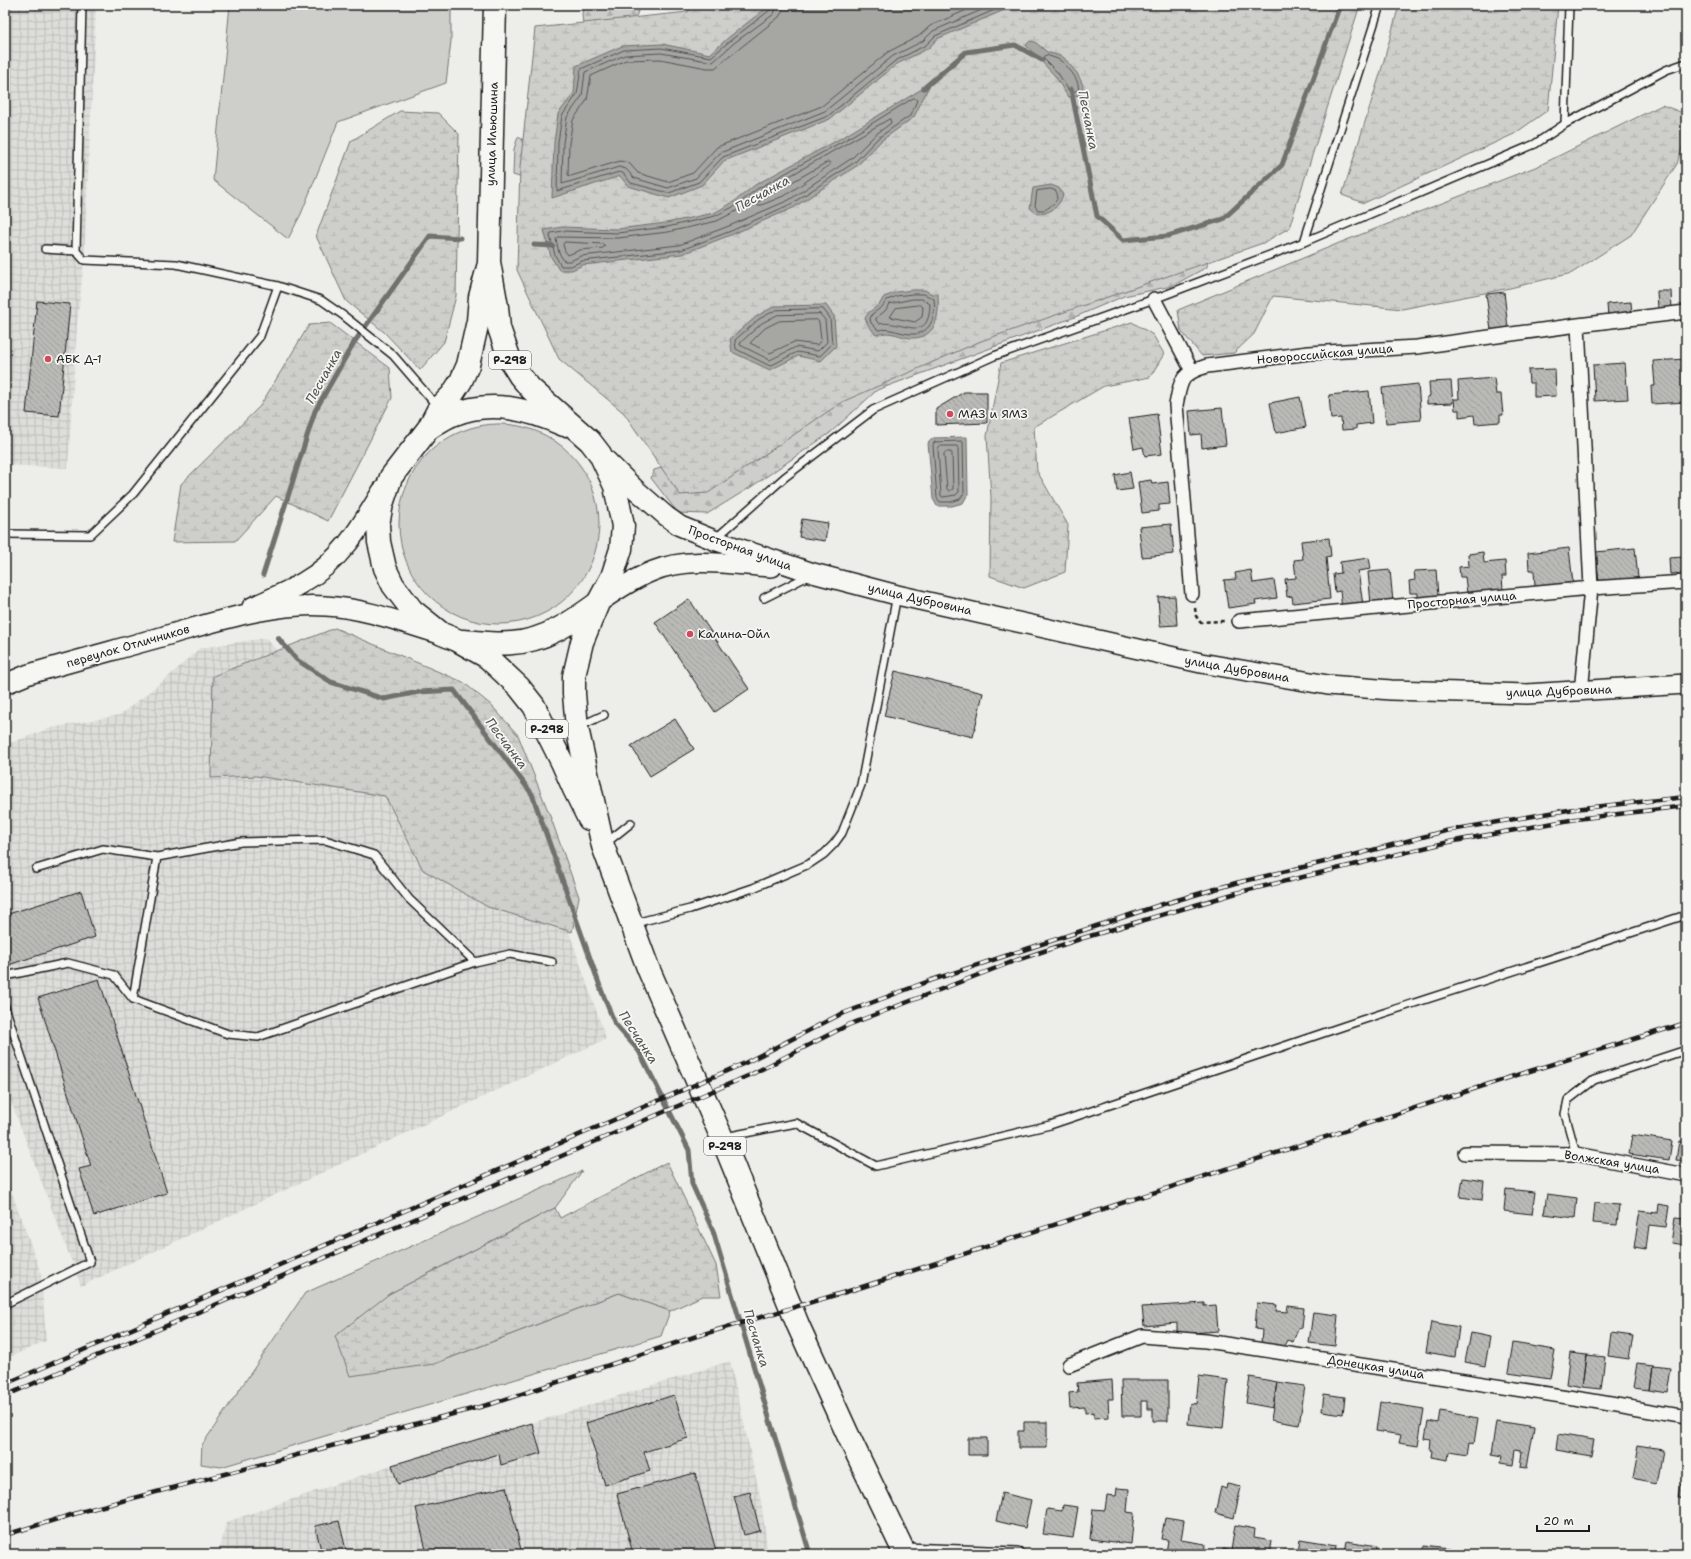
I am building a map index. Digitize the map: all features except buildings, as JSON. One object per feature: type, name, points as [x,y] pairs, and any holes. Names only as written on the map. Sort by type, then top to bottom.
[{"type":"highway","name":"улица Ильюшина","points":[[489,262],[495,5]]},
{"type":"highway","name":"Р-298","points":[[489,262],[480,297],[478,321],[473,347],[468,365],[461,381],[452,395],[439,408],[428,429],[391,477],[382,504],[378,524],[378,542],[385,568],[393,585],[412,610],[449,637],[487,657],[519,687],[534,706],[603,846],[648,968],[722,1138],[798,1326],[904,1552]]},
{"type":"highway","name":"Р-298","points":[[489,262],[499,328],[510,360],[520,376],[531,389],[580,432],[600,454],[615,486],[623,526],[621,549],[612,577],[598,603],[582,642],[574,676],[577,728],[603,846]]},
{"type":"highway","name":"Р-298","points":[[428,429],[452,415],[476,408],[499,406],[516,408],[532,413],[580,432]]},
{"type":"highway","name":"Р-298","points":[[449,637],[502,644],[538,638],[576,620],[598,603]]},
{"type":"main road","name":"Просторная улица","points":[[600,454],[635,489],[680,526],[714,540],[805,571]]},
{"type":"main road","points":[[227,618],[302,583],[323,569],[351,542],[391,477]]},
{"type":"main road","name":"Просторная улица","points":[[598,603],[619,589],[654,570],[682,563],[696,562],[805,571]]},
{"type":"main road","name":"улица Дубровина","points":[[805,571],[897,595],[1201,663],[1328,685],[1391,690],[1527,694],[1580,692],[1686,684]]},
{"type":"main road","points":[[227,618],[286,607],[324,606],[359,611],[449,637]]},
{"type":"main road","name":"переулок Отличников","points":[[5,684],[29,674],[227,618]]},
{"type":"main road","name":"переулок Отличников","points":[[5,676],[29,674]]},
{"type":"street","points":[[1154,298],[1192,371],[1180,382],[1176,405],[1192,594]]},
{"type":"street","name":"Новороссийская улица","points":[[1192,371],[1207,366],[1309,353],[1417,347],[1686,312]]},
{"type":"street","points":[[1578,325],[1591,588],[1580,692]]},
{"type":"street","name":"Просторная улица","points":[[1239,621],[1591,588],[1686,582]]},
{"type":"street","name":"Волжская улица","points":[[1465,1153],[1576,1154],[1686,1175]]},
{"type":"street","name":"Донецкая улица","points":[[1070,1365],[1142,1336],[1206,1341],[1686,1417]]},
{"type":"street","points":[[904,1552],[1017,1554]]},
{"type":"lane","points":[[82,5],[76,251],[84,260],[176,264],[278,286],[321,300],[344,316],[393,355],[439,408]]},
{"type":"lane","points":[[1304,242],[1380,5]]},
{"type":"lane","points":[[1565,124],[1568,5]]},
{"type":"lane","points":[[714,540],[786,477],[873,410],[994,356],[1304,242],[1535,144],[1565,124],[1666,70],[1686,63]]},
{"type":"lane","points":[[45,249],[76,251]]},
{"type":"lane","points":[[5,534],[90,535],[133,494],[260,336],[278,286]]},
{"type":"lane","points":[[764,598],[805,571]]},
{"type":"lane","points":[[631,924],[690,909],[753,888],[809,864],[824,854],[834,844],[842,833],[861,785],[897,595]]},
{"type":"lane","points":[[577,728],[604,715]]},
{"type":"lane","points":[[603,846],[631,822]]},
{"type":"lane","points":[[36,869],[103,849],[157,857],[240,842],[325,840],[374,855],[409,898],[475,962]]},
{"type":"lane","points":[[133,999],[157,857]]},
{"type":"lane","points":[[722,1138],[796,1123],[876,1166],[1050,1126],[1362,1020],[1686,915]]},
{"type":"lane","points":[[5,976],[68,963],[114,975],[133,999],[228,1034],[258,1037],[475,962],[510,954],[552,962]]},
{"type":"lane","points":[[5,1007],[90,1262],[5,1304]]},
{"type":"lane","points":[[1576,1154],[1565,1114],[1568,1100],[1594,1080],[1686,1050]]},
{"type":"path","points":[[1192,594],[1196,616],[1200,622],[1239,621]]},
{"type":"shaded area","points":[[5,5],[96,5],[84,260],[77,325],[68,468],[5,465]]},
{"type":"shaded area","points":[[266,638],[315,695],[547,868],[606,1039],[81,1286],[5,1086],[5,745],[51,728],[120,715],[168,677],[200,648]]},
{"type":"shaded area","points":[[5,1174],[41,1273],[46,1341],[5,1359]]},
{"type":"shaded area","points":[[730,1361],[761,1500],[768,1554],[219,1554],[226,1522],[392,1465]]},
{"type":"green space","points":[[230,5],[451,5],[451,41],[446,83],[338,122],[301,214],[288,239],[213,180]]},
{"type":"green space","points":[[584,5],[640,6],[628,37],[585,44],[582,14]]},
{"type":"green space","points":[[692,5],[1360,5],[1289,228],[1263,243],[981,341],[842,402],[708,493],[680,495],[624,413],[559,359],[517,270],[520,167],[535,28],[688,12]]},
{"type":"green space","points":[[1399,5],[1558,5],[1548,110],[1514,134],[1364,203],[1342,195],[1381,71]]},
{"type":"green space","points":[[1662,105],[1683,113],[1686,136],[1677,164],[1631,235],[1572,273],[1510,288],[1402,309],[1273,296],[1254,334],[1234,353],[1202,356],[1181,331],[1178,310],[1344,241],[1538,166]]},
{"type":"green space","points":[[400,111],[438,113],[459,134],[456,296],[444,342],[420,370],[384,332],[346,301],[316,236],[351,141]]},
{"type":"green space","points":[[518,137],[538,148],[529,180],[513,175],[514,149]]},
{"type":"green space","points":[[1209,243],[1207,267],[1172,286],[1124,296],[1075,317],[877,390],[830,433],[751,487],[707,514],[678,513],[651,478],[654,470],[723,451]]},
{"type":"green space","points":[[1132,322],[1153,335],[1164,354],[1150,377],[1104,386],[1034,427],[1037,471],[1068,525],[1065,572],[1024,588],[990,576],[991,497],[987,436],[1001,363]]},
{"type":"green space","points":[[330,323],[390,368],[392,398],[328,521],[276,496],[235,541],[172,542],[181,484],[260,406],[309,325]]},
{"type":"green space","points":[[489,424],[509,424],[537,431],[555,441],[570,453],[582,468],[592,486],[599,514],[599,534],[592,562],[582,580],[570,595],[555,607],[537,617],[509,624],[489,624],[461,617],[443,607],[422,588],[406,562],[403,553],[399,534],[399,514],[406,486],[416,468],[435,447],[461,431],[470,428]]},
{"type":"green space","points":[[335,628],[463,682],[491,705],[518,735],[552,821],[579,897],[572,932],[488,907],[423,870],[385,796],[256,776],[211,778],[213,676]]},
{"type":"green space","points":[[667,1162],[716,1265],[721,1296],[702,1296],[670,1311],[619,1293],[434,1364],[350,1376],[335,1336],[389,1294],[555,1208],[560,1218]]},
{"type":"green space","points":[[582,1171],[555,1208],[389,1294],[434,1364],[619,1293],[670,1311],[661,1336],[221,1467],[201,1464],[202,1445],[305,1293]]},
{"type":"water","points":[[770,5],[1027,5],[1002,11],[937,39],[929,48],[897,64],[830,119],[724,161],[702,185],[669,198],[628,186],[620,176],[552,198],[554,142],[558,114],[574,93],[576,66],[622,46],[662,44],[710,54]]},
{"type":"water","points":[[1030,41],[1035,42],[1047,52],[1063,57],[1077,73],[1083,85],[1082,95],[1068,97],[1055,76],[1026,45]]},
{"type":"water","points":[[930,84],[914,117],[881,141],[858,165],[793,208],[682,254],[583,265],[572,270],[559,270],[551,257],[544,230],[562,227],[617,229],[666,223],[714,213],[735,201],[755,185],[843,137]]},
{"type":"water","points":[[1051,185],[1059,188],[1063,195],[1059,203],[1053,209],[1046,213],[1037,214],[1030,208],[1033,188]]},
{"type":"water","points":[[925,290],[932,294],[938,294],[936,322],[929,333],[915,338],[888,333],[876,335],[868,325],[865,318],[869,312],[879,305],[884,297],[897,292]]},
{"type":"water","points":[[826,305],[834,316],[836,346],[821,361],[798,356],[770,370],[732,352],[730,339],[757,316],[775,306]]},
{"type":"water","points":[[967,437],[968,494],[963,503],[952,506],[937,506],[933,499],[928,443],[933,438]]},
{"type":"waterway","name":"Песчанка","points":[[1071,89],[1097,216],[1123,240],[1168,236],[1223,219],[1282,165],[1340,5]]},
{"type":"waterway","name":"Песчанка","points":[[924,88],[966,52],[1015,45],[1042,60]]},
{"type":"waterway","name":"Песчанка","points":[[263,575],[315,411],[353,344],[430,236],[460,238]]},
{"type":"waterway","name":"Песчанка","points":[[534,245],[553,246]]},
{"type":"waterway","name":"Песчанка","points":[[278,638],[297,660],[331,682],[384,699],[419,692],[454,690],[532,794],[602,992],[615,1024],[639,1051],[689,1150],[692,1184],[713,1231],[810,1554]]},
{"type":"railway","points":[[5,1384],[745,1063],[839,1015],[929,981],[1160,905],[1236,883],[1354,855],[1445,831],[1574,809],[1686,797]]},
{"type":"railway","points":[[5,1396],[750,1075],[848,1025],[1017,960],[1083,938],[1240,892],[1449,842],[1576,819],[1686,806]]},
{"type":"railway","points":[[5,1535],[84,1511],[491,1404],[697,1336],[859,1288],[1517,1075],[1686,1023]]},
{"type":"place","name":"АБК Д-1","points":[[48,359]]},
{"type":"place","name":"МАЗ и ЯМЗ","points":[[950,414]]},
{"type":"place","name":"Калина-Ойл","points":[[690,634]]}]
